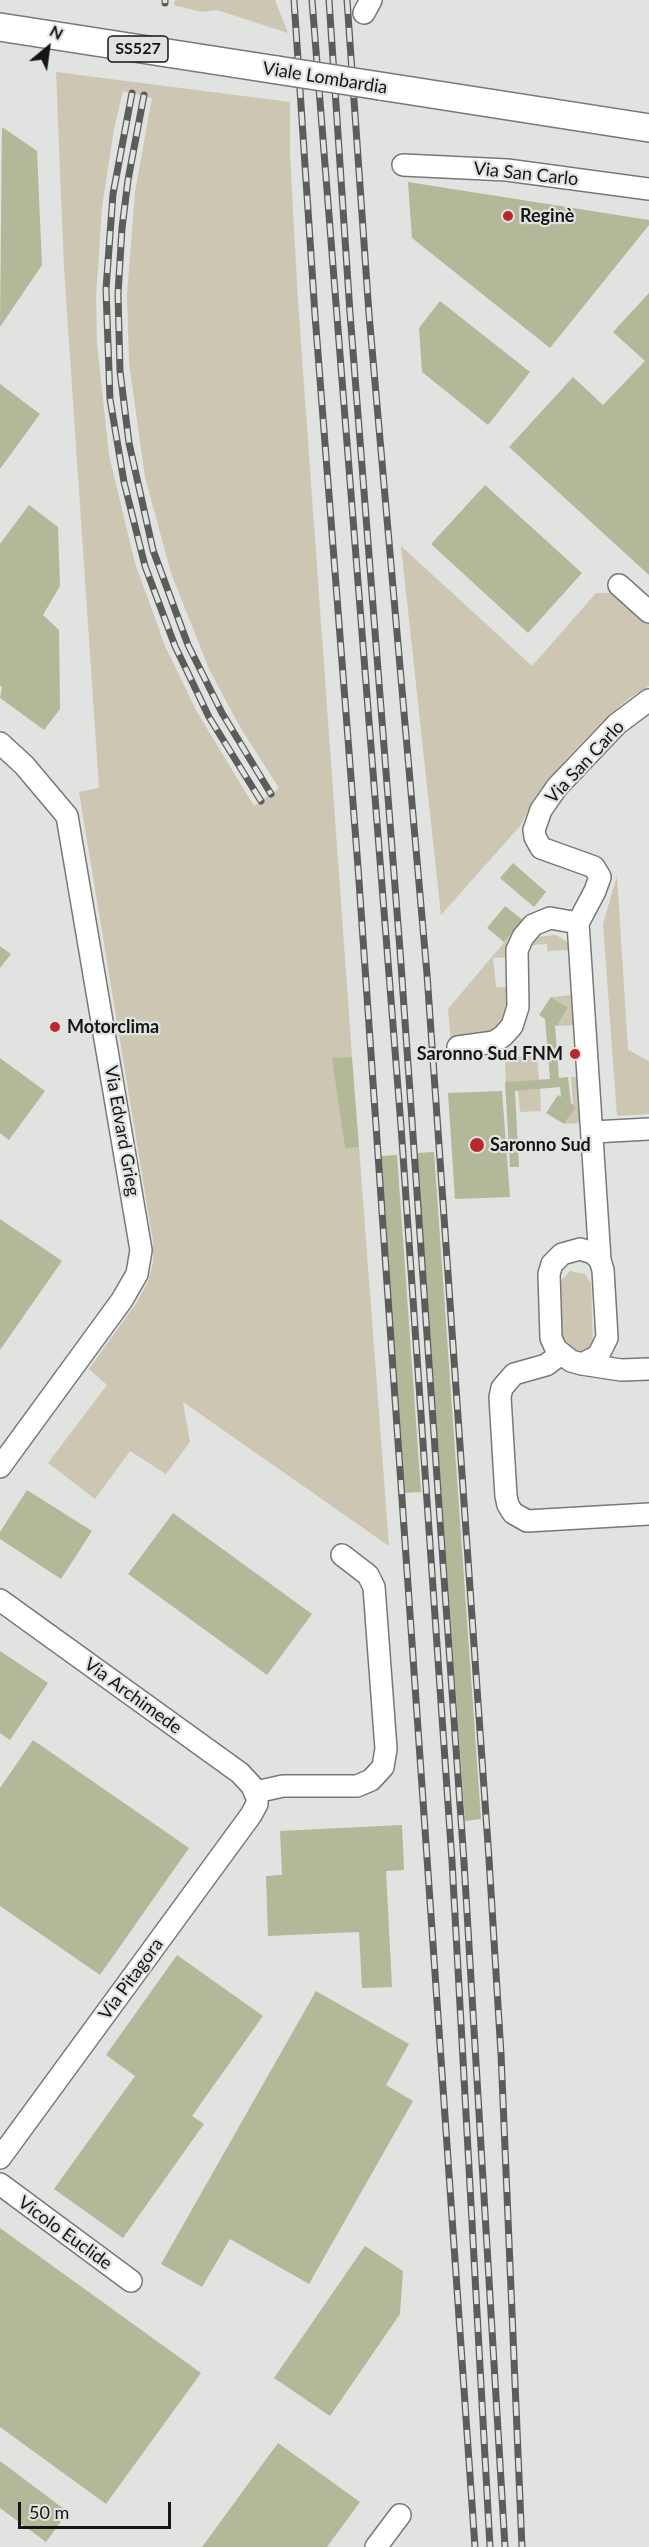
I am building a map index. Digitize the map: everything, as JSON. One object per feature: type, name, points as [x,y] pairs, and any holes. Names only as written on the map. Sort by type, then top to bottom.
[{"type":"main road","name":"Viale Lombardia","points":[[0,27],[649,128]]},
{"type":"street","name":"Via San Carlo","points":[[403,165],[507,170],[649,189]]},
{"type":"street","points":[[620,585],[649,612]]},
{"type":"street","name":"Via San Carlo","points":[[578,923],[599,884],[598,872],[588,864],[542,848],[535,837],[537,820],[548,798],[557,787],[617,724],[649,700]]},
{"type":"street","name":"Via Edvard Grieg","points":[[0,743],[24,765],[67,816],[141,1250],[137,1274],[122,1300],[0,1467]]},
{"type":"street","points":[[458,1047],[494,1042],[512,1026],[518,1014],[517,950],[533,925],[550,918],[578,923],[607,1338],[598,1356],[582,1364]]},
{"type":"street","points":[[593,1132],[649,1129]]},
{"type":"street","points":[[599,1219],[571,1250],[557,1259],[549,1274],[551,1338],[561,1354],[571,1361],[621,1370],[646,1365]]},
{"type":"street","points":[[571,1250],[580,1249],[593,1253],[600,1260]]},
{"type":"street","points":[[607,1338],[646,1365]]},
{"type":"street","points":[[561,1354],[546,1365],[514,1374],[502,1388],[500,1397],[508,1506],[513,1513],[527,1521],[649,1514]]},
{"type":"street","points":[[256,1795],[283,1786],[357,1786],[371,1780],[383,1767],[386,1749],[374,1587],[368,1575],[342,1555]]},
{"type":"street","name":"Via Archimede","points":[[0,1600],[240,1773],[256,1795]]},
{"type":"street","name":"Via Pitagora","points":[[0,2158],[251,1815],[256,1795]]},
{"type":"street","name":"Vicolo Euclide","points":[[0,2184],[131,2281]]},
{"type":"street","points":[[376,2547],[400,2515]]},
{"type":"shaded area","points":[[175,0],[275,0],[288,33],[217,10],[202,12],[174,5]]},
{"type":"shaded area","points":[[56,72],[290,102],[290,155],[298,302],[352,1057],[333,1059],[345,1149],[359,1147],[389,1546],[183,1402],[190,1442],[166,1474],[130,1451],[95,1499],[48,1463],[107,1385],[89,1369],[137,1302],[148,1282],[153,1263],[153,1241],[79,792],[99,788],[64,267]],"holes":[[[123,91],[152,98],[135,192],[127,295],[129,363],[145,477],[171,573],[209,669],[240,727],[279,788],[254,806],[197,712],[165,646],[135,563],[109,455],[97,343],[96,297],[102,207],[114,129]]]},
{"type":"shaded area","points":[[401,546],[532,666],[596,593],[616,593],[649,623],[649,686],[628,699],[569,756],[537,794],[520,826],[441,915]]},
{"type":"shaded area","points":[[617,876],[628,1050],[649,1061],[649,1114],[617,1116],[603,924]]},
{"type":"shaded area","points":[[523,920],[514,934],[509,957],[493,958],[496,987],[511,987],[513,1001],[501,1031],[451,1041],[448,1009]]},
{"type":"shaded area","points":[[556,935],[569,943],[570,950],[547,951],[547,944],[532,945],[538,937]]},
{"type":"shaded area","points":[[572,995],[574,1025],[557,1026],[568,1009],[551,997]]},
{"type":"shaded area","points":[[537,1055],[539,1080],[506,1082],[505,1058]]},
{"type":"shaded area","points":[[571,1077],[578,1077],[580,1123],[564,1124],[576,1107],[573,1105]]},
{"type":"shaded area","points":[[540,1089],[541,1111],[520,1112],[518,1090]]},
{"type":"shaded area","points":[[570,1271],[585,1274],[591,1284],[593,1344],[591,1348],[576,1355],[561,1340],[560,1282]]},
{"type":"building","points":[[2,127],[37,151],[42,265],[0,327]]},
{"type":"building","points":[[408,182],[649,220],[649,225],[550,348],[412,238]]},
{"type":"building","points":[[649,293],[649,575],[509,447],[573,377],[603,405],[645,361],[613,332]]},
{"type":"building","points":[[440,301],[530,372],[488,425],[422,372],[419,328]]},
{"type":"building","points":[[0,384],[40,414],[0,469]]},
{"type":"building","points":[[485,485],[582,573],[528,633],[431,544]]},
{"type":"building","points":[[29,505],[58,527],[60,586],[43,615],[59,630],[60,709],[44,730],[0,698],[2,687],[0,686],[0,544]]},
{"type":"building","points":[[513,863],[546,892],[534,907],[500,878]]},
{"type":"building","points":[[505,906],[523,920],[504,942],[487,928]]},
{"type":"building","points":[[0,946],[11,954],[0,968]]},
{"type":"building","points":[[551,997],[568,1008],[557,1026],[555,1025],[559,1078],[568,1077],[571,1103],[576,1107],[564,1124],[546,1113],[558,1095],[561,1097],[560,1087],[515,1091],[519,1167],[510,1167],[505,1082],[550,1079],[545,1019],[539,1015]]},
{"type":"building","points":[[352,1057],[359,1147],[345,1149],[332,1058]]},
{"type":"building","points":[[0,1058],[45,1091],[9,1140],[0,1133]]},
{"type":"building","points":[[502,1091],[510,1197],[455,1199],[448,1093]]},
{"type":"building","points":[[434,1152],[481,1819],[465,1821],[417,1153]]},
{"type":"building","points":[[397,1155],[421,1492],[404,1493],[381,1156]]},
{"type":"building","points":[[0,1219],[62,1261],[0,1350]]},
{"type":"building","points":[[27,1490],[92,1531],[61,1579],[0,1539],[0,1532]]},
{"type":"building","points":[[173,1513],[312,1614],[267,1675],[128,1574]]},
{"type":"building","points":[[0,1651],[48,1683],[10,1740],[0,1733]]},
{"type":"building","points":[[33,1740],[189,1848],[100,1975],[0,1906],[0,1788]]},
{"type":"building","points":[[402,1825],[404,1870],[386,1871],[392,1987],[362,1988],[359,1932],[268,1936],[266,1876],[282,1875],[280,1831]]},
{"type":"building","points":[[177,1955],[263,2016],[192,2116],[204,2124],[123,2238],[54,2189],[135,2076],[106,2055]]},
{"type":"building","points":[[316,1991],[409,2044],[386,2085],[413,2101],[309,2284],[230,2239],[202,2287],[161,2264]]},
{"type":"building","points":[[0,2228],[201,2373],[106,2504],[0,2427]]},
{"type":"building","points":[[365,2246],[403,2271],[400,2314],[330,2416],[274,2378]]},
{"type":"building","points":[[278,2443],[360,2502],[327,2547],[202,2547]]},
{"type":"building","points":[[0,2461],[68,2512],[46,2542],[0,2508]]},
{"type":"railway","points":[[294,0],[315,315],[358,867],[475,2547]]},
{"type":"railway","points":[[312,0],[401,1126],[452,1861],[490,2547]]},
{"type":"railway","points":[[329,0],[350,313],[400,950],[464,1862],[505,2547]]},
{"type":"railway","points":[[347,0],[369,314],[427,974],[489,1859],[501,2054],[522,2547]]},
{"type":"railway","points":[[132,93],[113,194],[106,289],[110,399],[124,482],[145,566],[175,646],[209,717],[261,801]]},
{"type":"railway","points":[[144,95],[128,180],[118,294],[120,371],[129,443],[153,550],[188,645],[222,713],[271,794]]},
{"type":"place","name":"Reginè","points":[[508,216]]},
{"type":"place","name":"Motorclima","points":[[55,1027]]},
{"type":"place","name":"Saronno Sud FNM","points":[[575,1054]]},
{"type":"place","name":"Saronno Sud","points":[[477,1145]]}]
